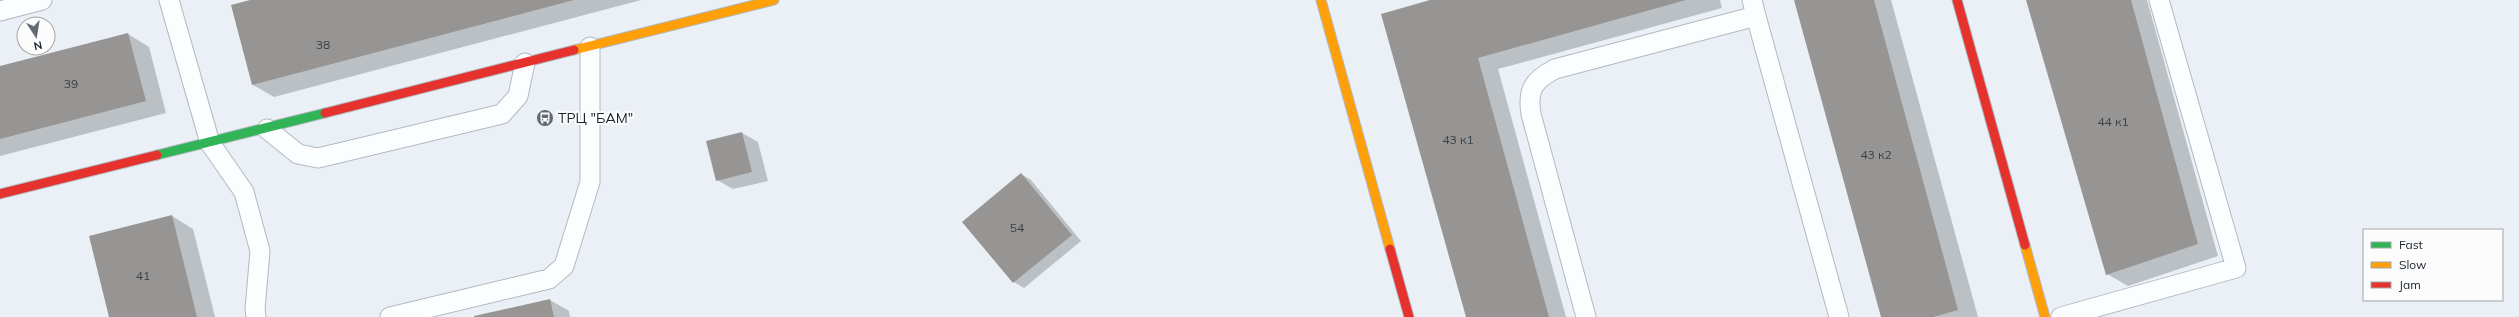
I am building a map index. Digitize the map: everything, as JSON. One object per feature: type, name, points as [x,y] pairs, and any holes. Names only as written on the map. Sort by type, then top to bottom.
[{"type":"street","points":[[0,194],[267,129],[774,0]]},
{"type":"street","points":[[1321,0],[1409,317]]},
{"type":"street","points":[[1957,0],[2045,317]]},
{"type":"lane","points":[[0,11],[42,0]]},
{"type":"lane","points":[[169,0],[210,143],[244,192],[260,251],[255,308],[256,317]]},
{"type":"lane","points":[[2061,317],[2236,268],[2159,0]]},
{"type":"lane","points":[[1586,317],[1531,114],[1529,101],[1532,89],[1540,77],[1555,69],[1733,21],[1754,8],[1839,317]]},
{"type":"lane","points":[[390,317],[549,279],[564,266],[590,182],[590,46]]},
{"type":"lane","points":[[267,129],[298,154],[318,158],[502,114],[518,96],[525,63]]},
{"type":"building","points":[[250,0],[574,0],[252,85],[231,5]]},
{"type":"building","points":[[1430,0],[1686,0],[1478,58],[1549,317],[1466,317],[1381,14]]},
{"type":"building","points":[[1794,0],[1874,0],[1958,310],[1933,317],[1881,317]]},
{"type":"building","points":[[2026,0],[2131,0],[2198,244],[2106,275]]},
{"type":"building","points":[[128,33],[146,101],[0,139],[0,66],[39,56],[56,56],[56,52]]},
{"type":"building","points":[[742,132],[752,172],[716,181],[706,141]]},
{"type":"building","points":[[1021,173],[1072,235],[1013,283],[962,222]]},
{"type":"building","points":[[172,215],[197,317],[109,317],[89,236]]},
{"type":"building","points":[[550,299],[554,317],[474,317],[474,316]]},
{"type":"traffic: fast","points":[[157,155],[325,113]]},
{"type":"traffic: slow","points":[[574,50],[774,0]]},
{"type":"traffic: slow","points":[[1321,0],[1390,249]]},
{"type":"traffic: slow","points":[[2025,245],[2045,317]]},
{"type":"traffic: jam","points":[[1957,0],[2025,245]]},
{"type":"traffic: jam","points":[[325,113],[574,50]]},
{"type":"traffic: jam","points":[[0,194],[157,155]]},
{"type":"traffic: jam","points":[[1390,249],[1409,317]]},
{"type":"place","name":"ТРЦ \"БАМ\"","points":[[545,118]]}]
